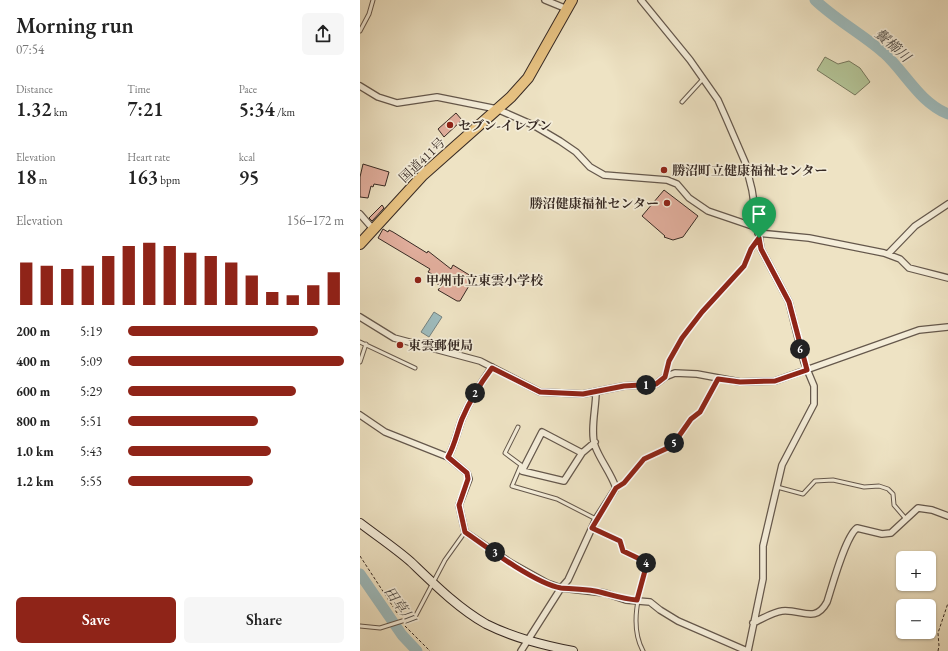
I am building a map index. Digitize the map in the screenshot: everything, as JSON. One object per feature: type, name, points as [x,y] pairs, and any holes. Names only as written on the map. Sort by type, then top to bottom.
[{"type":"highway","name":"国道411号","points":[[360,244],[423,176],[497,109],[528,78],[572,0]]},
{"type":"street","points":[[545,0],[567,9]]},
{"type":"street","points":[[360,415],[386,432],[448,457],[467,473],[468,479],[459,505],[465,532],[511,563],[547,583],[561,588],[592,590],[626,600],[650,602],[678,621],[747,651],[763,579],[763,546],[782,465],[814,404],[814,386],[807,370],[789,302],[761,249],[752,190],[745,162],[718,100],[641,0]]},
{"type":"street","points":[[360,86],[378,97],[397,103],[437,97],[497,109],[533,125],[560,141],[576,152],[590,167],[604,175],[668,180],[677,184],[689,198],[708,211],[758,233],[809,238],[888,254],[900,259],[909,268],[948,278]]},
{"type":"street","points":[[888,254],[915,226],[948,204]]},
{"type":"street","points":[[360,214],[373,230]]},
{"type":"street","points":[[360,317],[394,338],[469,357],[540,392],[583,394],[624,386],[656,384],[665,377],[675,373],[697,374],[740,382],[775,381],[919,330],[948,327]]},
{"type":"street","points":[[448,457],[454,448],[455,439],[470,401],[492,368]]},
{"type":"street","points":[[521,651],[561,588],[568,580],[596,519],[616,488],[612,476],[595,442],[593,428],[596,392]]},
{"type":"street","points":[[582,454],[542,432],[522,471],[564,481],[582,454],[595,442]]},
{"type":"street","points":[[754,623],[780,611],[813,614],[820,613],[827,602],[837,570],[854,531],[857,528],[882,534],[891,533],[918,508],[932,510],[948,516]]},
{"type":"street","points":[[360,523],[409,561],[457,604],[485,623],[527,641],[573,651]]},
{"type":"lane","points":[[360,32],[369,14],[373,0]]},
{"type":"lane","points":[[682,102],[703,79]]},
{"type":"lane","points":[[665,377],[669,361],[682,338],[707,306],[744,266],[758,233]]},
{"type":"lane","points":[[360,342],[415,368]]},
{"type":"lane","points":[[360,362],[366,344]]},
{"type":"lane","points":[[616,488],[624,483],[644,459],[672,446],[691,419],[700,412],[718,379]]},
{"type":"lane","points":[[518,427],[505,453],[522,465],[512,486],[557,499],[596,519]]},
{"type":"lane","points":[[777,487],[803,494],[815,481],[833,480],[864,487],[879,486],[888,489],[893,494],[894,505],[906,519]]},
{"type":"lane","points":[[592,528],[620,541],[623,551],[646,562],[637,600],[637,641],[642,651]]},
{"type":"lane","points":[[360,626],[380,628],[415,618],[445,560],[465,532]]},
{"type":"path","points":[[360,556],[401,622],[430,651]]},
{"type":"path","points":[[938,651],[938,633],[948,603]]},
{"type":"green space","points":[[825,57],[838,64],[849,61],[860,68],[870,82],[855,95],[817,70]]},
{"type":"water","points":[[434,312],[442,317],[429,337],[421,332]]},
{"type":"building","name":"セブン-イレブン","points":[[456,113],[462,120],[444,137],[438,129]]},
{"type":"building","points":[[363,164],[389,172],[385,186],[374,184],[373,187],[371,186],[368,198],[360,197],[360,177]]},
{"type":"building","name":"勝沼健康福祉センター","points":[[664,190],[698,216],[683,237],[673,240],[664,237],[665,236],[642,216]]},
{"type":"building","points":[[382,205],[384,208],[372,221],[369,218]]},
{"type":"building","points":[[383,229],[388,232],[389,230],[393,232],[427,253],[428,251],[451,269],[453,265],[471,276],[473,279],[460,301],[457,301],[438,290],[441,286],[436,283],[438,280],[431,276],[432,274],[428,272],[430,269],[378,238]]},
{"type":"waterway","name":"鬢櫛川","points":[[815,0],[884,53],[921,95],[938,109],[948,114]]},
{"type":"waterway","name":"田草川","points":[[360,574],[402,635],[417,651]]},
{"type":"place","name":"セブン-イレブン","points":[[450,125]]},
{"type":"place","name":"勝沼町立健康福祉センター","points":[[664,170]]},
{"type":"place","name":"勝沼健康福祉センター","points":[[667,203]]},
{"type":"place","name":"甲州市立東雲小学校","points":[[418,280]]},
{"type":"place","name":"東雲郵便局","points":[[400,345]]},
{"type":"route","points":[[759,238],[761,249],[789,302],[798,341],[807,370],[775,381],[740,382],[718,379],[700,412],[691,419],[672,446],[644,459],[624,483],[616,488],[614,494],[596,519],[592,528],[620,541],[623,551],[646,562],[637,600],[626,600],[592,590],[561,588],[547,583],[511,563],[465,532],[459,505],[468,479],[467,473],[448,457],[454,448],[455,439],[470,401],[492,368],[540,392],[583,394],[624,386],[656,384],[665,377],[666,368],[669,361],[682,338],[730,279],[744,266],[751,249],[759,238]]}]
